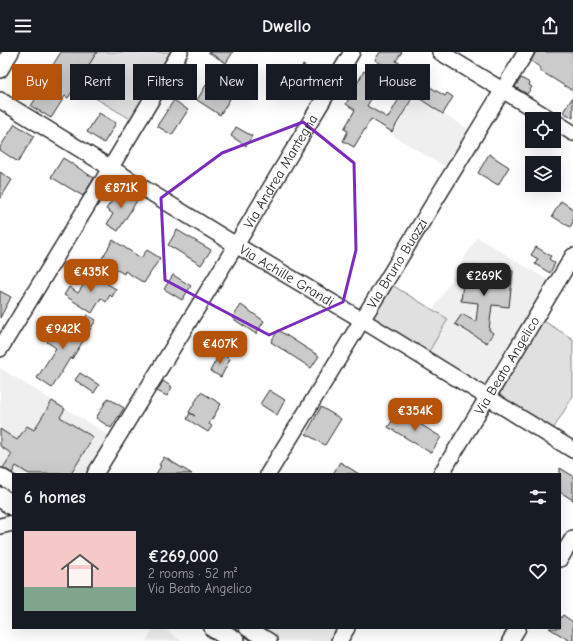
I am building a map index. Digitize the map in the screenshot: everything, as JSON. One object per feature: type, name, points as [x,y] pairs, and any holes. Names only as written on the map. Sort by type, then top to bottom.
[{"type":"main road","points":[[0,497],[12,505]]},
{"type":"main road","points":[[216,629],[235,641]]},
{"type":"street","points":[[0,70],[11,52]]},
{"type":"street","points":[[0,349],[180,52]]},
{"type":"street","name":"Via Andrea Mantegna","points":[[96,473],[236,245],[352,52]]},
{"type":"street","points":[[440,52],[539,112]]},
{"type":"street","name":"Via Bruno Buozzi","points":[[269,473],[526,52]]},
{"type":"street","name":"Via Achille Grandi","points":[[0,100],[573,450]]},
{"type":"street","points":[[561,125],[573,133]]},
{"type":"street","name":"Via Beato Angelico","points":[[442,473],[573,256]]},
{"type":"street","points":[[0,476],[12,483]]},
{"type":"street","points":[[0,526],[12,524]]},
{"type":"street","points":[[561,557],[573,538]]},
{"type":"street","points":[[249,629],[269,641]]},
{"type":"street","points":[[339,641],[346,629]]},
{"type":"street","points":[[510,641],[517,629]]},
{"type":"highlighted area","points":[[303,122],[354,163],[356,250],[343,302],[269,335],[165,280],[161,198],[222,153]]},
{"type":"shaded area","points":[[97,52],[173,52],[166,64],[133,64],[133,100],[144,100],[132,120],[98,100],[125,100],[125,64],[89,64]]},
{"type":"shaded area","points":[[413,100],[421,100],[470,130],[447,168],[392,135]]},
{"type":"shaded area","points":[[477,237],[549,281],[483,387],[428,353],[448,320],[433,310]]},
{"type":"shaded area","points":[[392,285],[448,319],[428,353],[372,318]]},
{"type":"shaded area","points":[[542,320],[573,339],[573,396],[552,431],[497,395]]},
{"type":"shaded area","points":[[0,368],[110,436],[88,473],[12,473],[12,475],[0,468]]},
{"type":"shaded area","points":[[152,629],[164,629],[182,641],[146,641]]},
{"type":"shaded area","points":[[259,629],[336,629],[329,641],[278,641]]},
{"type":"building","points":[[61,52],[97,52],[89,64],[70,64],[70,95],[68,98],[65,96],[51,118],[31,106],[35,100],[62,100],[62,64],[54,64]]},
{"type":"building","points":[[208,52],[233,52],[226,63]]},
{"type":"building","points":[[380,52],[402,52],[396,61],[401,64],[381,64],[375,60]]},
{"type":"building","points":[[536,52],[570,52],[573,54],[573,91],[539,70],[541,68],[531,61]]},
{"type":"building","points":[[364,71],[365,100],[370,100],[367,106],[388,118],[398,100],[411,100],[392,132],[371,119],[354,147],[343,141],[348,131],[344,129],[355,110],[346,104],[348,100],[357,100],[357,84]]},
{"type":"building","points":[[521,78],[530,83],[529,85],[532,87],[527,94],[515,87]]},
{"type":"building","points":[[205,87],[205,100],[229,100],[220,115],[197,100]]},
{"type":"building","points":[[430,87],[445,96],[447,93],[453,97],[443,114],[422,100],[430,100]]},
{"type":"building","points":[[573,97],[573,118],[563,112]]},
{"type":"building","points":[[174,100],[188,110],[172,135],[157,126]]},
{"type":"building","points":[[99,113],[116,123],[104,143],[87,132]]},
{"type":"building","points":[[15,124],[34,136],[18,162],[0,150],[0,147]]},
{"type":"building","points":[[236,127],[252,136],[246,146],[231,136]]},
{"type":"building","points":[[489,154],[509,167],[498,185],[478,173]]},
{"type":"building","points":[[63,158],[94,178],[83,196],[51,177]]},
{"type":"building","points":[[0,172],[12,180],[0,199]]},
{"type":"building","points":[[124,190],[138,199],[118,231],[107,224],[113,214],[106,209],[116,195],[120,197]]},
{"type":"building","points":[[561,201],[573,209],[573,222],[570,227],[552,216]]},
{"type":"building","points":[[177,230],[211,250],[201,265],[168,245]]},
{"type":"building","points":[[113,240],[141,258],[147,250],[160,258],[144,283],[125,271],[124,274],[101,260]]},
{"type":"building","points":[[536,247],[551,256],[549,259],[555,263],[550,273],[535,264],[538,259],[531,255]]},
{"type":"building","points":[[465,265],[513,271],[509,307],[492,305],[489,330],[493,333],[487,343],[455,324],[462,314],[476,322],[478,303],[461,301]]},
{"type":"building","points":[[92,272],[116,289],[112,297],[110,295],[106,302],[101,298],[92,313],[64,295],[69,287],[78,293]]},
{"type":"building","points":[[173,275],[191,286],[182,300],[164,289]]},
{"type":"building","points":[[0,291],[11,297],[0,318]]},
{"type":"building","points":[[241,305],[264,321],[256,334],[232,318]]},
{"type":"building","points":[[87,315],[96,320],[52,388],[37,378],[56,348],[47,342],[49,339],[45,337],[53,324],[74,336]]},
{"type":"building","points":[[278,330],[319,356],[311,368],[271,342]]},
{"type":"building","points":[[220,353],[230,359],[221,377],[210,371]]},
{"type":"building","points":[[80,373],[99,385],[94,393],[75,380]]},
{"type":"building","points":[[163,381],[172,387],[167,396],[157,391]]},
{"type":"building","points":[[269,390],[285,400],[277,415],[260,404]]},
{"type":"building","points":[[201,392],[221,404],[209,424],[212,426],[208,432],[187,419],[190,413],[195,416],[189,412]]},
{"type":"building","points":[[108,398],[124,408],[111,428],[96,418]]},
{"type":"building","points":[[52,401],[65,409],[60,417],[93,437],[72,473],[27,473],[16,466],[12,473],[3,468],[12,454],[0,446],[0,429],[17,440],[27,426],[34,430]]},
{"type":"building","points":[[321,407],[341,419],[325,445],[306,434]]},
{"type":"building","points":[[399,411],[441,437],[431,453],[388,427]]},
{"type":"building","points":[[164,457],[190,473],[157,473],[161,466],[159,465]]},
{"type":"building","points":[[340,462],[357,473],[334,473]]},
{"type":"building","points":[[560,468],[573,476],[573,500],[561,493]]},
{"type":"building","points":[[563,615],[573,622],[573,641],[570,641],[551,629],[561,629],[561,618]]}]
